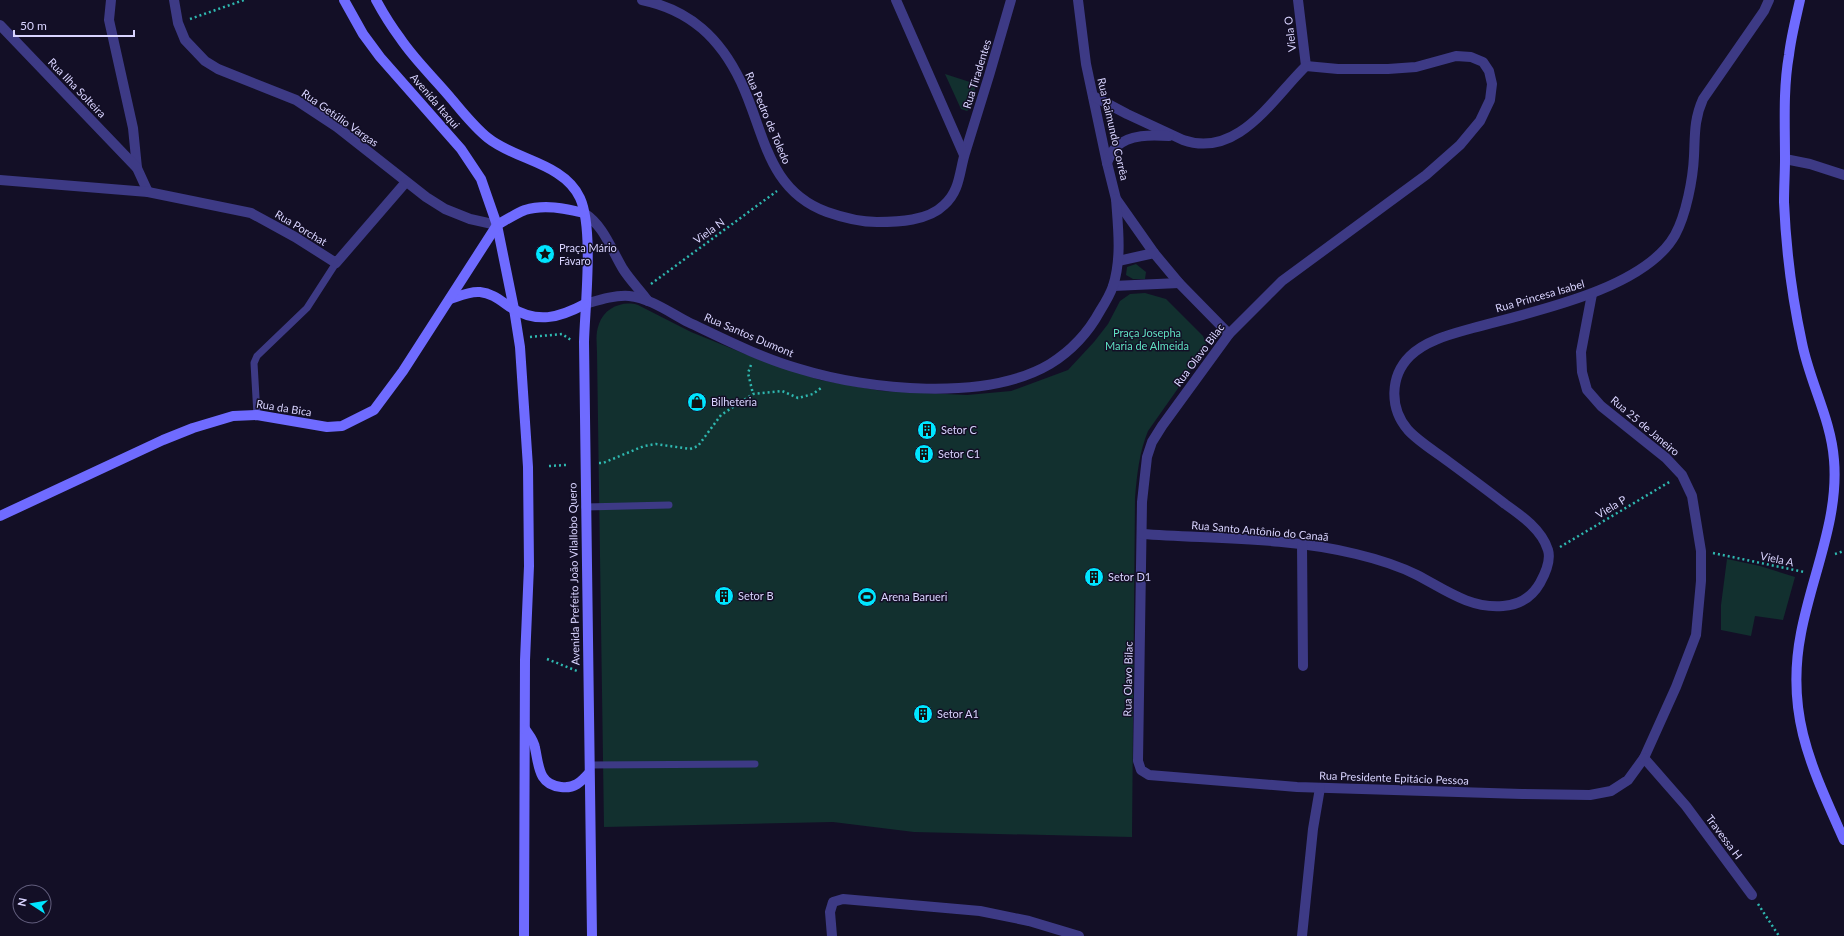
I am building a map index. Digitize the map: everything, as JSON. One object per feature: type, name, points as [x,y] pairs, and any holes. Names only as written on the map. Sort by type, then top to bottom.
[{"type":"main road","name":"Avenida Itaqui","points":[[344,0],[363,34],[380,57],[471,164],[481,179],[497,224]]},
{"type":"main road","name":"Avenida Itaqui","points":[[376,0],[400,39],[488,138]]},
{"type":"main road","points":[[1800,0],[1788,56],[1784,121],[1786,237],[1802,345],[1826,418],[1834,457],[1836,486],[1820,565],[1801,633],[1797,668],[1797,699],[1803,741],[1816,778],[1844,840]]},
{"type":"main road","name":"Avenida Prefeito João Vilallobo Quero","points":[[488,138],[564,179],[576,190],[584,213],[587,254],[584,342],[584,464],[592,936]]},
{"type":"main road","points":[[524,936],[525,729],[529,566],[528,467],[520,347],[497,224],[524,210],[533,208],[566,208],[584,213]]},
{"type":"main road","name":"Rua da Bica","points":[[0,516],[193,428],[234,416],[257,415],[327,427],[342,426],[374,410],[389,391],[450,299],[497,224]]},
{"type":"main road","points":[[450,299],[464,294],[479,292],[493,296],[514,309],[535,316],[551,318],[567,314],[585,304]]},
{"type":"main road","points":[[525,729],[535,746],[540,774],[549,783],[557,787],[573,787],[582,781],[589,769]]},
{"type":"street","points":[[111,0],[109,20],[133,128],[137,168],[148,192]]},
{"type":"street","name":"Rua Getúlio Vargas","points":[[174,0],[178,23],[185,40],[205,61],[218,69],[296,100],[336,127],[426,197],[453,213],[470,219],[497,224]]},
{"type":"street","name":"Rua Pedro de Toledo","points":[[642,0],[672,8],[692,19],[708,32],[741,82],[770,158],[786,184],[800,198],[820,210],[837,216],[870,222],[894,222],[931,214],[943,206],[954,194],[959,182],[964,155]]},
{"type":"street","points":[[896,0],[964,155]]},
{"type":"street","name":"Rua Tiradentes","points":[[964,155],[1011,0]]},
{"type":"street","name":"Rua Raimundo Corrêa","points":[[1078,0],[1086,64],[1116,199],[1154,253],[1179,283],[1229,334]]},
{"type":"street","name":"Viela O","points":[[1298,0],[1306,66]]},
{"type":"street","name":"Rua Princesa Isabel","points":[[1549,553],[1542,536],[1525,519],[1433,451],[1408,430],[1398,414],[1394,401],[1394,387],[1399,371],[1410,356],[1425,345],[1453,334],[1592,294],[1628,277],[1653,260],[1666,248],[1675,234],[1692,176],[1694,123],[1697,112],[1703,99],[1764,11],[1769,0]]},
{"type":"street","name":"Rua Ilha Solteira","points":[[0,25],[137,168]]},
{"type":"street","name":"Rua Olavo Bilac","points":[[1138,761],[1144,476],[1147,457],[1152,442],[1229,334],[1282,281],[1426,175],[1460,145],[1480,121],[1490,100],[1492,84],[1489,71],[1483,62],[1471,57],[1456,56],[1416,67],[1388,69],[1338,69],[1306,66]]},
{"type":"street","points":[[1093,96],[1175,137],[1192,143],[1208,144],[1234,136],[1264,110],[1306,66]]},
{"type":"street","points":[[1107,163],[1114,148],[1130,139],[1142,136],[1175,137]]},
{"type":"street","points":[[1785,159],[1810,164],[1844,175]]},
{"type":"street","name":"Rua Porchat","points":[[0,180],[148,192],[252,213],[295,237],[336,263]]},
{"type":"street","points":[[336,263],[406,182]]},
{"type":"street","name":"Rua Santos Dumont","points":[[585,304],[614,297],[628,296],[648,301],[694,325],[769,360],[823,375],[898,388],[954,388],[983,386],[1018,378],[1049,365],[1071,349],[1091,328],[1113,286],[1118,261],[1119,234],[1116,199]]},
{"type":"street","points":[[584,213],[593,218],[624,270],[648,301]]},
{"type":"street","points":[[1118,261],[1154,253]]},
{"type":"street","points":[[1113,286],[1179,283]]},
{"type":"street","name":"Rua 25 de Janeiro","points":[[1592,294],[1581,352],[1582,372],[1587,390],[1601,406],[1666,458],[1682,475],[1692,496],[1700,551],[1701,581],[1696,636],[1676,687],[1644,758]]},
{"type":"street","name":"Rua Santo Antônio do Canaã","points":[[1142,534],[1302,544],[1326,547],[1385,561],[1416,575],[1458,598],[1495,607],[1514,606],[1529,597],[1540,584],[1546,570],[1549,553]]},
{"type":"street","points":[[1302,544],[1303,666]]},
{"type":"street","name":"Rua Presidente Epitácio Pessoa","points":[[1138,761],[1141,770],[1149,775],[1158,777],[1320,788],[1590,795],[1611,791],[1628,780],[1644,758]]},
{"type":"street","name":"Travessa H","points":[[1644,758],[1686,806],[1752,895]]},
{"type":"street","points":[[1302,936],[1313,829],[1320,788]]},
{"type":"street","points":[[832,936],[830,912],[833,902],[843,899],[984,911],[1077,936]]},
{"type":"lane","points":[[257,415],[254,363],[257,356],[307,308],[336,263]]},
{"type":"lane","points":[[585,508],[669,505]]},
{"type":"lane","points":[[589,769],[755,764]]},
{"type":"path","points":[[178,23],[244,0]]},
{"type":"path","name":"Viela N","points":[[641,291],[786,184]]},
{"type":"path","points":[[530,337],[562,334],[573,341]]},
{"type":"path","points":[[748,373],[753,394]]},
{"type":"path","points":[[584,464],[603,463],[644,446],[656,444],[690,449],[698,446],[721,414],[753,394],[782,392],[798,398],[813,394],[820,389],[823,375]]},
{"type":"path","points":[[549,466],[566,465]]},
{"type":"path","name":"Viela P","points":[[1549,553],[1682,475]]},
{"type":"path","name":"Viela A","points":[[1700,551],[1805,573],[1820,565],[1832,554],[1844,551]]},
{"type":"path","points":[[547,659],[583,673]]},
{"type":"path","points":[[1752,895],[1779,936]]},
{"type":"green space","points":[[945,74],[976,84],[971,108],[967,111],[961,109]]},
{"type":"green space","points":[[1136,264],[1146,272],[1145,279],[1133,279],[1126,275],[1127,267]]},
{"type":"green space","name":"Arena Barueri","points":[[1145,293],[1166,299],[1203,336],[1206,343],[1205,350],[1148,431],[1140,456],[1135,498],[1132,837],[914,832],[833,822],[604,827],[596,339],[601,318],[605,314],[620,305],[638,305],[691,332],[755,358],[820,380],[882,391],[967,395],[1011,391],[1068,370],[1094,342],[1108,324],[1120,301],[1130,294]]},
{"type":"green space","points":[[1727,559],[1760,566],[1795,577],[1783,620],[1755,616],[1751,636],[1721,630],[1721,605]]},
{"type":"place","name":"Praça Mário Fávaro","points":[[545,254]]},
{"type":"place","name":"Bilheteria","points":[[697,402]]},
{"type":"place","name":"Setor C","points":[[927,430]]},
{"type":"place","name":"Setor C1","points":[[924,454]]},
{"type":"place","name":"Setor D1","points":[[1094,577]]},
{"type":"place","name":"Setor B","points":[[724,596]]},
{"type":"place","name":"Arena Barueri","points":[[867,597]]},
{"type":"place","name":"Setor A1","points":[[923,714]]},
{"type":"park label","name":"Praça Josepha Maria de Almeida","points":[[1147,339]]}]
